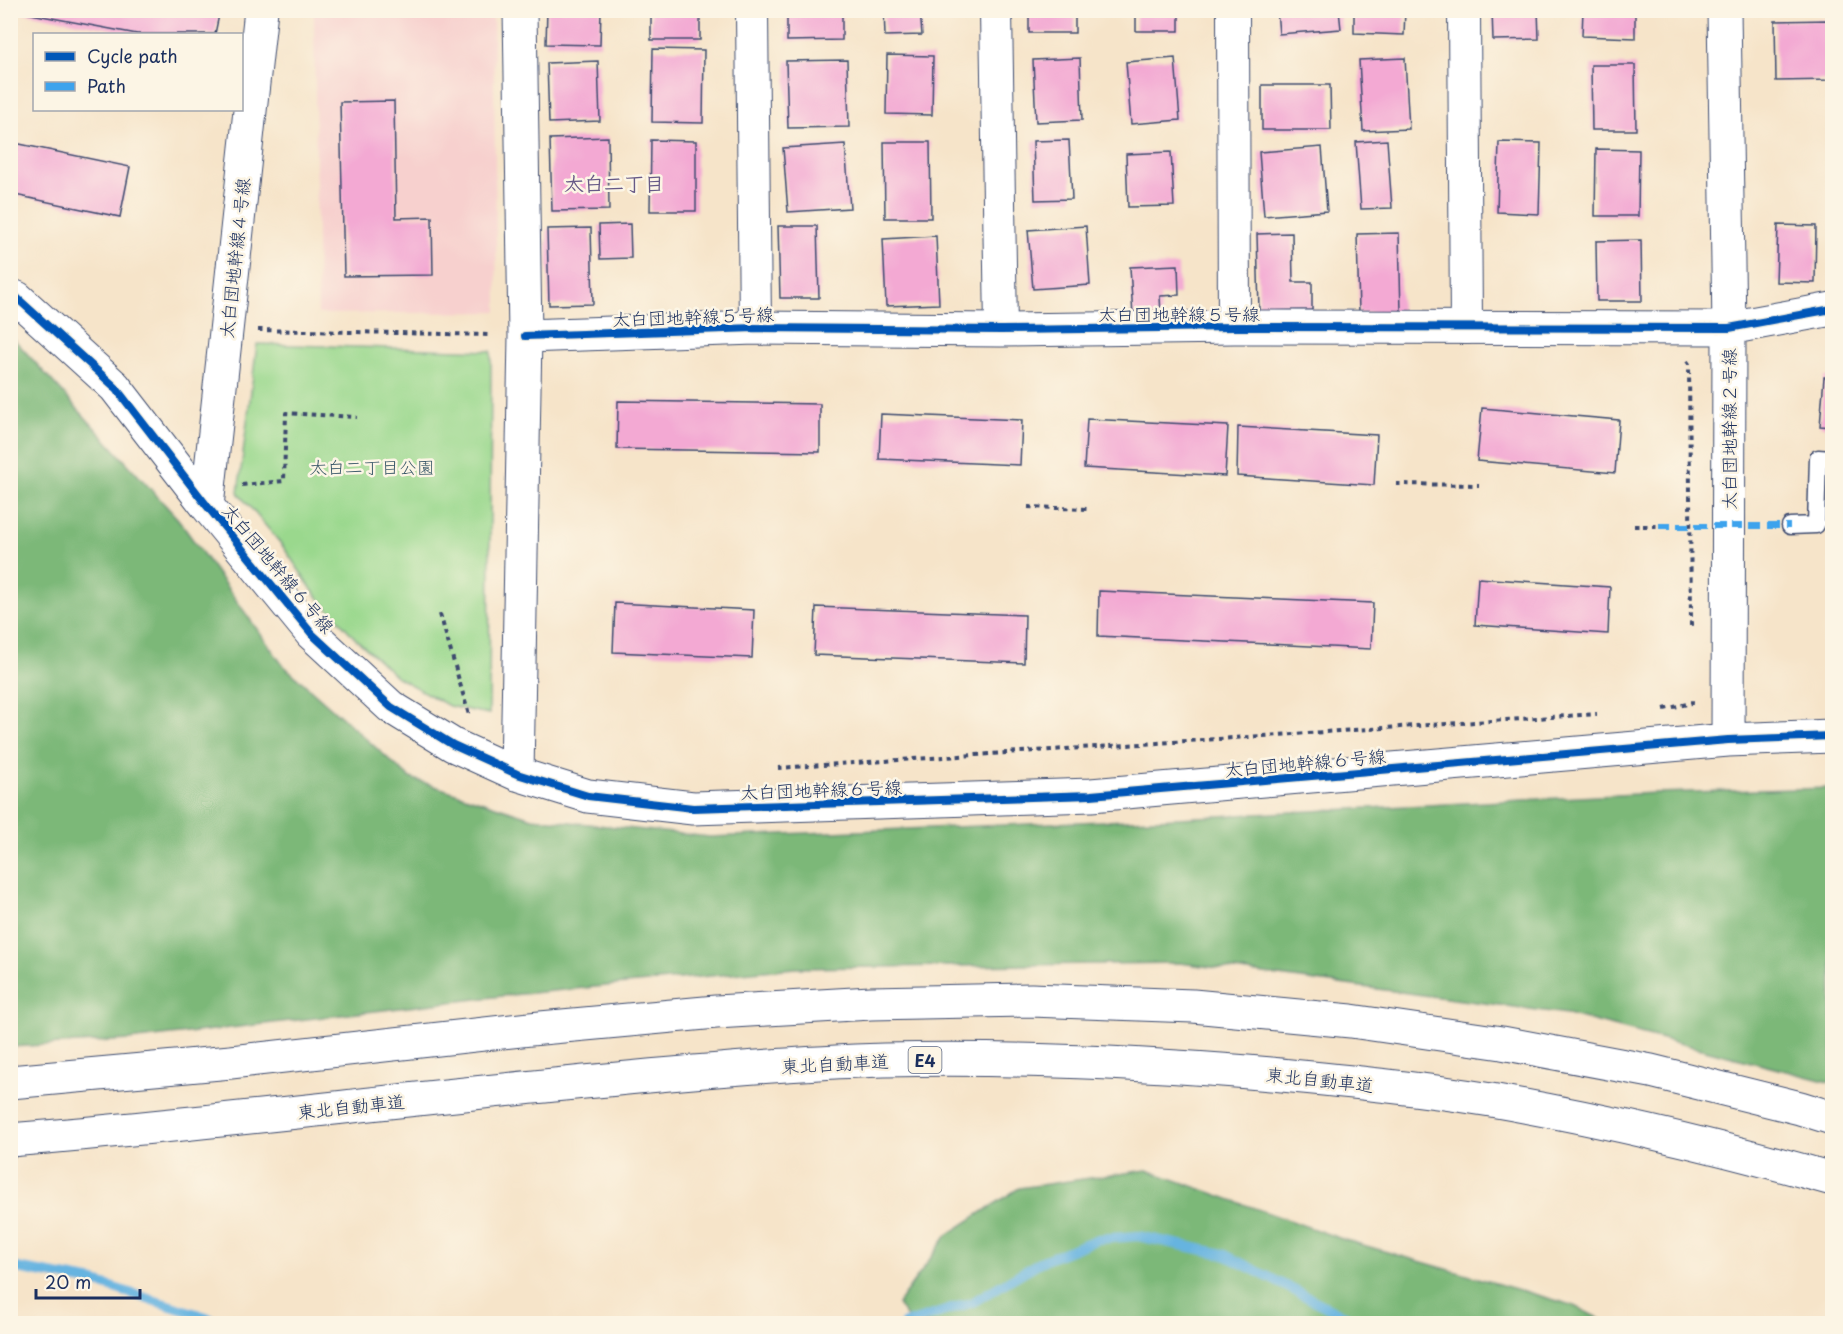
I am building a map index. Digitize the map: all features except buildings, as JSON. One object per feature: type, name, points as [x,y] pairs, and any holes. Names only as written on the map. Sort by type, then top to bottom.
[{"type":"main road","name":"太白団地幹線４号線","points":[[209,490],[261,10]]},
{"type":"main road","points":[[517,774],[525,336],[520,10]]},
{"type":"main road","name":"太白団地幹線２号線","points":[[1724,10],[1729,328],[1728,740]]},
{"type":"main road","name":"太白団地幹線６号線","points":[[10,295],[17,298],[115,387],[209,490],[312,634],[391,707],[453,745],[517,774],[588,796],[704,807],[1091,795],[1728,740],[1833,736]]},
{"type":"main road","name":"太白団地幹線５号線","points":[[525,336],[755,328],[1001,330],[1234,327],[1729,328],[1833,309]]},
{"type":"main road","points":[[10,1082],[231,1062],[518,1030],[716,1012],[871,1003],[1031,1000],[1193,1006],[1363,1022],[1502,1043],[1651,1071],[1833,1118]]},
{"type":"main road","name":"東北自動車道","points":[[10,1140],[92,1134],[731,1068],[884,1060],[1031,1060],[1193,1067],[1355,1082],[1489,1100],[1637,1128],[1833,1179]]},
{"type":"street","points":[[752,10],[755,328]]},
{"type":"street","points":[[996,10],[1001,330]]},
{"type":"street","points":[[1233,10],[1234,327]]},
{"type":"street","points":[[1464,10],[1466,328]]},
{"type":"lane","points":[[1790,526],[1816,525],[1818,458],[1833,459]]},
{"type":"path","points":[[226,330],[525,336]]},
{"type":"path","points":[[1682,355],[1689,364],[1691,633]]},
{"type":"path","points":[[209,490],[221,486],[284,482],[286,413],[357,417]]},
{"type":"path","points":[[1396,484],[1479,485]]},
{"type":"path","points":[[1028,507],[1088,509]]},
{"type":"path","points":[[1634,526],[1659,526]]},
{"type":"path","points":[[440,614],[471,722],[460,717]]},
{"type":"path","points":[[1659,710],[1692,703],[1692,691]]},
{"type":"path","points":[[772,769],[1600,714]]},
{"type":"shaded area","points":[[314,11],[493,11],[497,312],[318,314]]},
{"type":"green space","points":[[11,336],[178,519],[282,664],[410,778],[532,818],[710,837],[1179,818],[1656,793],[1832,788],[1832,1083],[1567,1014],[1180,963],[795,968],[511,995],[129,1040],[11,1047]]},
{"type":"green space","name":"太白二丁目公園","points":[[257,344],[491,351],[489,714],[449,706],[397,677],[356,639],[315,594],[282,545],[238,493]]},
{"type":"green space","points":[[1147,1170],[1342,1239],[1572,1305],[1608,1323],[911,1324],[898,1304],[947,1235],[1019,1188]]},
{"type":"waterway","points":[[905,1324],[973,1302],[1040,1262],[1098,1239],[1138,1236],[1223,1254],[1360,1324]]},
{"type":"waterway","points":[[10,1268],[95,1282],[206,1317],[219,1324]]},
{"type":"marked path","points":[[1659,526],[1790,526]]},
{"type":"cycle path","points":[[10,295],[17,298],[115,387],[207,506],[312,634],[391,707],[453,745],[517,774],[588,796],[693,808],[1091,795],[1728,740],[1832,736]]},
{"type":"cycle path","points":[[525,336],[755,328],[1001,330],[1234,327],[1729,328],[1832,309]]},
{"type":"district","name":"太白二丁目","points":[[614,183]]}]
